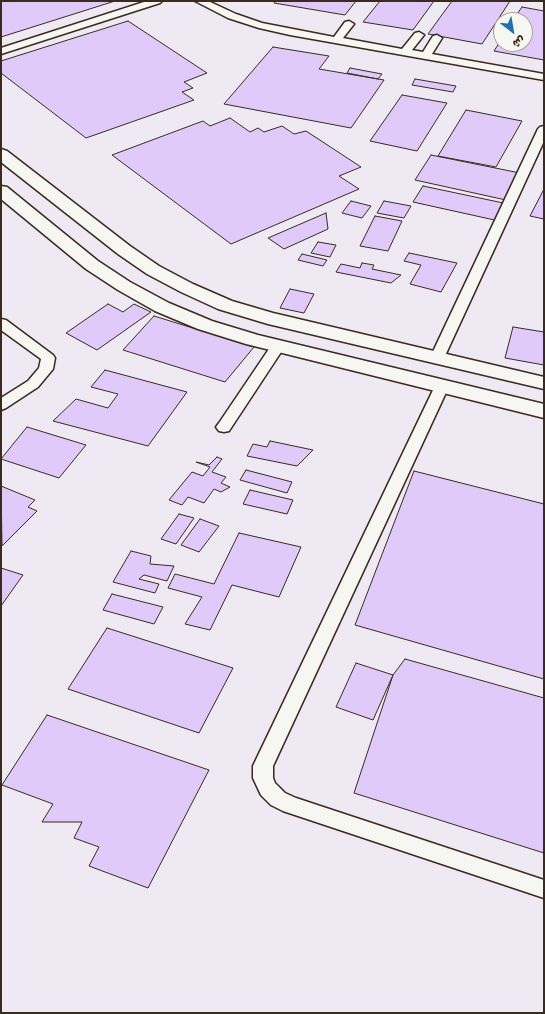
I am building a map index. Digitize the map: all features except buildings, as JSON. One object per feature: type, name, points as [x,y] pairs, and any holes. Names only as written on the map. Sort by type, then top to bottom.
[{"type":"street","points":[[1,154],[124,250],[153,270],[187,288],[226,305],[268,318],[544,383]]},
{"type":"street","points":[[2,192],[92,265],[124,286],[162,307],[205,325],[278,346],[544,411]]},
{"type":"lane","points":[[1,51],[156,1]]},
{"type":"lane","points":[[200,1],[232,16],[259,25],[336,40],[544,76]]},
{"type":"lane","points":[[336,40],[349,24]]},
{"type":"lane","points":[[406,52],[419,35]]},
{"type":"lane","points":[[426,56],[437,38]]},
{"type":"lane","points":[[437,358],[544,129]]},
{"type":"lane","points":[[1,323],[48,358],[46,369],[33,384],[1,405]]},
{"type":"lane","points":[[224,427],[278,346]]},
{"type":"lane","points":[[442,386],[263,766],[263,778],[268,789],[278,799],[290,805],[544,890]]}]
